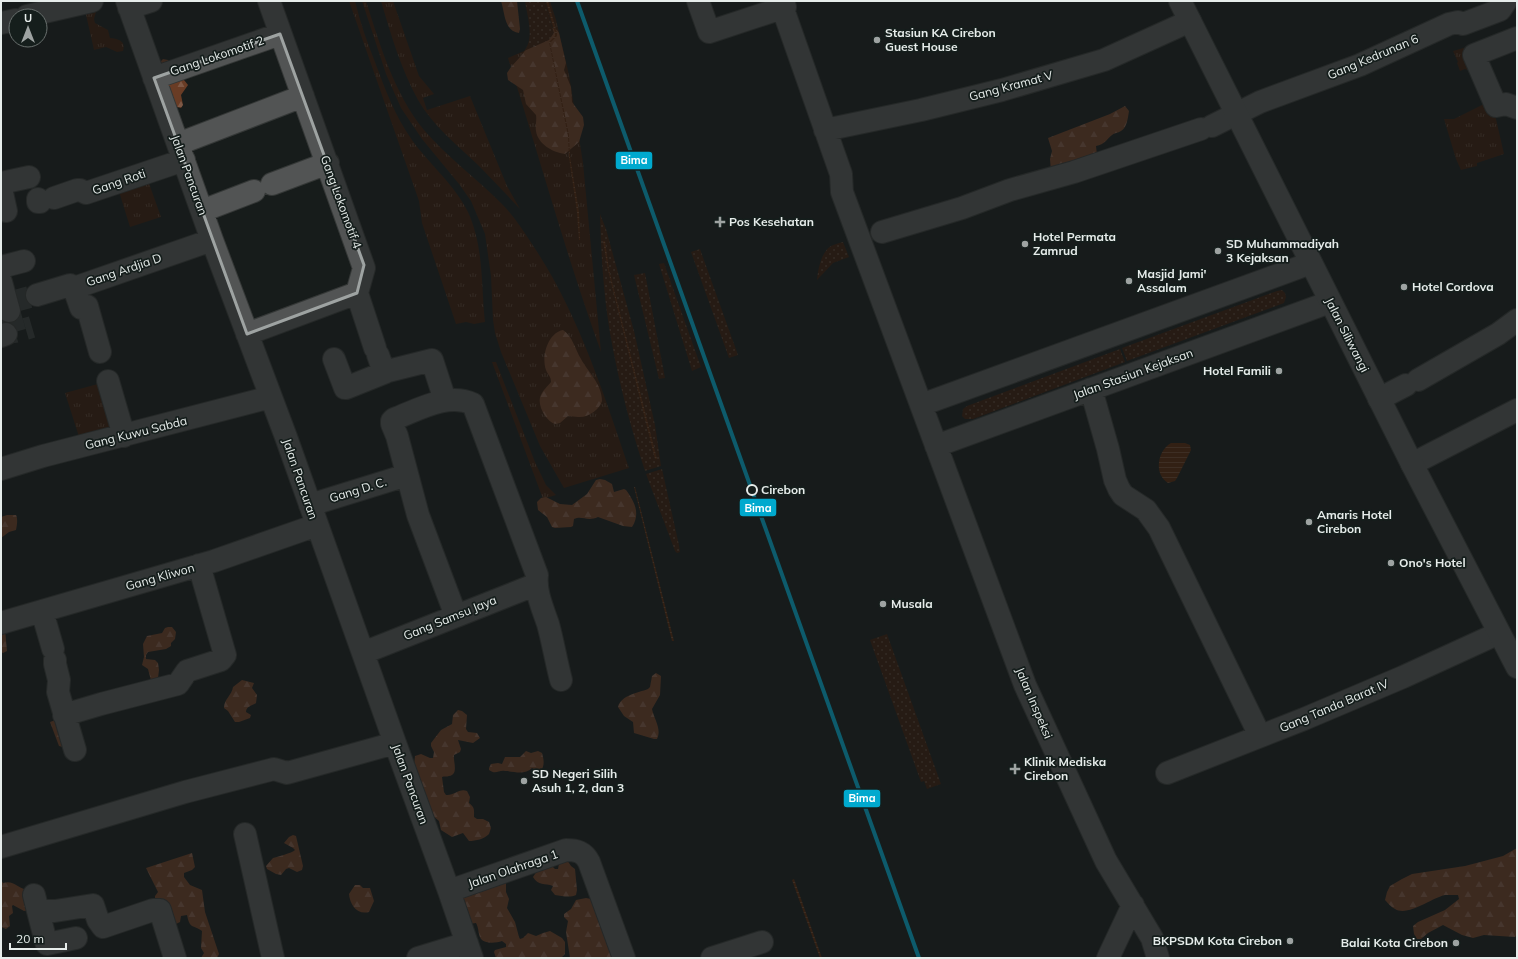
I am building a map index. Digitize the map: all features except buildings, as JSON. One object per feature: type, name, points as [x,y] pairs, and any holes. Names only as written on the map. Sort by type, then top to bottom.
[{"type":"main road","name":"Jalan Siliwangi","points":[[1186,7],[1236,114],[1330,302],[1517,667]]},
{"type":"street","points":[[48,11],[92,1]]},
{"type":"street","points":[[128,5],[151,1]]},
{"type":"street","name":"Gang Lokomotif 4","points":[[269,1],[364,265],[357,292]]},
{"type":"street","points":[[698,1],[709,32],[784,4]]},
{"type":"street","name":"Gang Kedrunan 6","points":[[870,235],[962,208],[1010,190],[1074,172],[1206,128],[1260,102],[1360,65],[1449,24],[1458,22],[1463,24],[1500,10],[1506,1]]},
{"type":"street","name":"Jalan Inspeksi","points":[[784,4],[784,12],[841,174],[842,192],[870,235],[921,405],[1025,685],[1106,861],[1152,938],[1157,954]]},
{"type":"street","name":"Jalan Pancuran","points":[[128,5],[212,240],[363,652],[469,951]]},
{"type":"street","name":"Gang Kramat V","points":[[825,130],[921,110],[988,93],[1104,60],[1186,7]]},
{"type":"street","name":"Gang Lokomotif 2","points":[[154,78],[280,34]]},
{"type":"street","points":[[1517,38],[1474,55],[1496,106],[1506,104],[1517,108]]},
{"type":"street","name":"Gang Roti","points":[[44,200],[77,190],[86,193],[181,152],[303,96]]},
{"type":"street","points":[[202,210],[328,164]]},
{"type":"street","points":[[1,183],[30,177]]},
{"type":"street","points":[[1,188],[6,210]]},
{"type":"street","name":"Gang Ardjia D","points":[[37,295],[70,285],[74,288],[212,240]]},
{"type":"street","points":[[1,267],[24,261]]},
{"type":"street","points":[[921,405],[1311,263]]},
{"type":"street","points":[[1,282],[8,306]]},
{"type":"street","points":[[74,288],[80,308],[87,306],[124,436]]},
{"type":"street","points":[[247,334],[357,292],[380,358]]},
{"type":"street","name":"Jalan Stasiun Kejaksan","points":[[936,446],[1330,302]]},
{"type":"street","points":[[1379,399],[1412,383],[1498,334],[1517,320]]},
{"type":"street","points":[[334,359],[345,388],[380,358],[432,360],[445,400]]},
{"type":"street","points":[[1090,389],[1108,449],[1115,480],[1119,489],[1123,495],[1146,510],[1159,528],[1260,736]]},
{"type":"street","name":"Gang Kuwu Sabda","points":[[1,469],[43,456],[271,398]]},
{"type":"street","points":[[456,616],[418,515],[397,436],[392,424],[392,421],[451,399],[466,401],[473,404],[537,575],[536,583],[561,680]]},
{"type":"street","points":[[1412,464],[1517,410]]},
{"type":"street","name":"Gang D. C.","points":[[313,515],[407,475]]},
{"type":"street","name":"Gang Kliwon","points":[[1,623],[199,565],[313,515]]},
{"type":"street","points":[[64,715],[178,684],[184,673],[187,671],[221,660],[225,655],[199,565]]},
{"type":"street","name":"Gang Samsu Jaya","points":[[363,652],[532,586],[536,583]]},
{"type":"street","points":[[42,611],[60,680],[58,692],[75,750]]},
{"type":"street","name":"Gang Tanda Barat IV","points":[[1167,773],[1403,677],[1499,633]]},
{"type":"street","points":[[1,846],[184,792],[270,770],[287,773],[395,743]]},
{"type":"street","points":[[245,834],[273,958]]},
{"type":"street","name":"Jalan Olahraga 1","points":[[449,891],[566,850],[576,850],[585,855],[589,862],[624,958]]},
{"type":"street","points":[[76,938],[47,943],[36,903],[56,911],[93,905],[102,927],[153,910],[160,910],[174,958]]},
{"type":"street","points":[[1108,958],[1133,905]]},
{"type":"street","points":[[712,958],[762,942]]},
{"type":"street","points":[[418,958],[469,951]]},
{"type":"highlighted area","points":[[280,34],[364,265],[357,293],[247,334],[154,78]]},
{"type":"green space","points":[[349,1],[355,1],[369,47],[400,121],[419,149],[463,202],[468,212],[477,239],[481,266],[485,322],[474,324],[466,322],[456,324],[422,223],[419,201]]},
{"type":"green space","points":[[362,1],[366,1],[389,68],[396,85],[413,116],[433,140],[491,194],[514,218],[548,270],[563,297],[588,353],[629,468],[564,488],[540,446],[501,352],[495,333],[491,276],[485,234],[471,201],[422,139],[401,108],[386,74]]},
{"type":"green space","points":[[381,1],[393,1],[419,76],[434,94],[423,98],[427,110],[470,96],[507,186],[520,209],[478,165],[446,135],[424,109],[418,100],[401,64]]},
{"type":"green space","points":[[501,1],[517,1],[520,29],[519,33],[510,29],[504,16]]},
{"type":"green space","points":[[525,1],[544,1],[554,33],[549,40],[524,51],[529,40],[530,33]]},
{"type":"green space","points":[[544,1],[550,1],[569,75],[583,163],[601,352],[564,242],[508,58],[549,40],[554,33]]},
{"type":"green space","points":[[84,6],[97,8],[94,19],[95,23],[108,30],[110,38],[116,39],[123,43],[123,51],[117,52],[106,47],[94,50]]},
{"type":"green space","points":[[550,27],[557,30],[559,33],[566,63],[564,70],[571,87],[572,102],[583,117],[584,125],[579,142],[565,154],[546,147],[537,136],[536,115],[526,104],[523,90],[508,80],[507,73],[539,32]]},
{"type":"green space","points":[[1467,47],[1493,106],[1504,154],[1477,163],[1477,166],[1461,170],[1456,159],[1444,119],[1454,119],[1484,104],[1470,71],[1465,69],[1460,71],[1453,51]]},
{"type":"green space","points":[[163,59],[168,60],[188,85],[181,95],[183,105],[181,108],[173,106],[160,62]]},
{"type":"green space","points":[[1125,106],[1129,111],[1125,127],[1123,130],[1113,134],[1103,143],[1096,146],[1097,155],[1051,171],[1050,159],[1052,151],[1048,138],[1110,114]]},
{"type":"green space","points":[[146,175],[161,217],[130,227],[117,185]]},
{"type":"green space","points":[[600,214],[606,229],[634,331],[655,425],[661,466],[645,471],[626,408],[612,344],[603,279]]},
{"type":"green space","points":[[843,242],[849,257],[833,263],[817,280],[819,266],[825,252],[831,246]]},
{"type":"green space","points":[[700,249],[738,355],[729,358],[691,252]]},
{"type":"green space","points":[[664,263],[701,367],[692,371],[659,264]]},
{"type":"green space","points":[[645,273],[665,378],[659,379],[634,275]]},
{"type":"green space","points":[[1282,290],[1286,297],[1284,303],[1127,361],[1122,348]]},
{"type":"green space","points":[[563,330],[572,340],[581,359],[600,389],[602,401],[599,407],[586,416],[568,416],[560,423],[555,424],[545,416],[541,407],[540,399],[543,391],[551,382],[546,370],[544,358],[547,346],[553,336]]},
{"type":"green space","points":[[1120,349],[1125,362],[973,419],[965,419],[962,416],[963,409],[967,406]]},
{"type":"green space","points":[[492,362],[496,362],[535,462],[546,485],[556,495],[543,499]]},
{"type":"green space","points":[[105,382],[119,432],[81,443],[65,393]]},
{"type":"green space","points":[[662,469],[679,545],[680,552],[677,553],[646,474]]},
{"type":"green space","points":[[600,479],[612,484],[614,492],[624,489],[629,494],[634,503],[636,512],[635,522],[632,527],[623,526],[598,517],[591,519],[577,518],[574,519],[573,526],[571,527],[555,528],[552,527],[547,517],[538,510],[537,502],[541,498],[546,497],[560,504],[572,505],[587,494],[596,480]]},
{"type":"green space","points":[[16,515],[16,530],[9,532],[1,538],[1,517]]},
{"type":"green space","points":[[1,610],[6,612],[5,629],[7,651],[3,653],[1,652]]},
{"type":"green space","points":[[172,627],[176,632],[175,639],[171,643],[171,646],[166,649],[148,652],[146,655],[146,659],[155,660],[158,663],[159,670],[157,686],[153,688],[148,669],[142,665],[144,657],[143,644],[147,636],[162,633],[165,628]]},
{"type":"green space","points":[[887,634],[941,784],[927,789],[924,781],[921,782],[870,640]]},
{"type":"green space","points":[[656,673],[661,676],[660,695],[652,709],[659,732],[657,739],[654,739],[634,733],[633,722],[624,716],[618,707],[626,697],[648,689],[650,687],[652,676]]},
{"type":"green space","points":[[242,680],[254,683],[252,688],[257,695],[256,703],[248,707],[246,710],[246,712],[251,715],[250,718],[235,722],[228,711],[224,708],[224,705],[233,687]]},
{"type":"green space","points":[[458,710],[467,715],[466,729],[468,732],[477,733],[480,738],[473,743],[458,740],[461,749],[460,752],[454,755],[454,773],[452,775],[442,777],[444,792],[446,795],[461,790],[467,791],[470,797],[469,803],[474,809],[474,817],[489,822],[491,828],[489,834],[474,841],[469,841],[463,833],[452,837],[441,830],[439,821],[432,815],[414,765],[415,756],[421,754],[433,758],[434,752],[431,743],[441,730],[452,724],[453,715]]},
{"type":"green space","points":[[64,717],[71,745],[63,747],[59,746],[50,722]]},
{"type":"green space","points":[[526,751],[531,753],[538,751],[542,753],[544,763],[540,772],[532,768],[526,772],[493,772],[489,770],[491,764],[502,764],[505,757],[520,757]]},
{"type":"green space","points":[[293,835],[296,836],[303,866],[302,870],[297,872],[289,868],[286,869],[281,875],[267,869],[266,866],[273,858],[288,854],[295,850],[284,843]]},
{"type":"green space","points":[[1517,848],[1517,935],[1515,937],[1484,935],[1473,938],[1462,935],[1443,925],[1428,933],[1421,939],[1417,939],[1414,934],[1413,926],[1418,922],[1445,910],[1459,899],[1458,895],[1445,895],[1406,911],[1395,909],[1385,900],[1390,886],[1412,874],[1465,866],[1503,856]]},
{"type":"green space","points":[[192,853],[195,867],[184,873],[184,877],[190,885],[202,890],[205,912],[219,954],[217,958],[201,958],[204,953],[201,948],[202,931],[189,923],[187,915],[181,916],[180,922],[171,924],[155,900],[155,896],[158,892],[146,868]]},
{"type":"green space","points":[[557,860],[567,860],[575,869],[576,895],[569,897],[555,895],[551,890],[553,886],[539,883],[533,877],[537,871],[552,866],[555,869],[558,869],[559,864]]},
{"type":"green space","points":[[1,880],[3,883],[13,883],[27,890],[30,910],[24,911],[13,905],[13,913],[9,916],[10,926],[6,929],[1,927]]},
{"type":"green space","points":[[506,881],[506,892],[509,899],[507,908],[515,922],[520,939],[528,933],[536,936],[550,931],[562,938],[565,942],[565,954],[562,957],[496,958],[494,952],[495,950],[506,947],[506,944],[502,941],[491,943],[483,941],[480,937],[476,923],[469,924],[460,900],[466,886]]},
{"type":"green space","points":[[355,885],[360,885],[363,888],[370,888],[374,901],[369,912],[365,913],[358,911],[351,902],[349,894]]},
{"type":"green space","points":[[586,898],[591,899],[596,908],[596,916],[600,921],[613,958],[570,958],[566,932],[568,921],[564,917],[564,914],[571,909],[576,900]]},
{"type":"shaded area","points":[[546,1],[548,1],[557,33],[557,36],[550,43],[569,135],[570,157],[579,212],[580,240],[569,157],[568,136],[549,42],[555,36],[555,33]]},
{"type":"shaded area","points":[[603,241],[605,241],[609,270],[657,459],[655,459],[608,270]]},
{"type":"shaded area","points":[[1171,443],[1185,443],[1190,445],[1191,450],[1175,481],[1168,483],[1160,474],[1159,462],[1163,451]]},
{"type":"shaded area","points":[[635,487],[674,641],[672,641]]},
{"type":"shaded area","points":[[794,879],[822,958],[820,958],[792,880]]},
{"type":"tunnel","points":[[8,303],[37,295]]},
{"type":"tunnel","points":[[9,311],[15,332],[32,327]]},
{"type":"transit line","name":"Bima","points":[[577,1],[919,958]]},
{"type":"place","name":"Stasiun KA Cirebon Guest House","points":[[877,40]]},
{"type":"place","name":"Pos Kesehatan","points":[[720,222]]},
{"type":"place","name":"Hotel Permata Zamrud","points":[[1025,244]]},
{"type":"place","name":"SD Muhammadiyah 3 Kejaksan","points":[[1218,251]]},
{"type":"place","name":"Masjid Jami' Assalam","points":[[1129,281]]},
{"type":"place","name":"Hotel Cordova","points":[[1404,287]]},
{"type":"place","name":"Hotel Famili","points":[[1279,371]]},
{"type":"place","name":"Cirebon","points":[[752,490]]},
{"type":"place","name":"Amaris Hotel Cirebon","points":[[1309,522]]},
{"type":"place","name":"Ono's Hotel","points":[[1391,563]]},
{"type":"place","name":"Musala","points":[[883,604]]},
{"type":"place","name":"Klinik Mediska Cirebon","points":[[1015,769]]},
{"type":"place","name":"SD Negeri Silih Asuh 1, 2, dan 3","points":[[524,781]]},
{"type":"place","name":"BKPSDM Kota Cirebon","points":[[1290,941]]},
{"type":"place","name":"Balai Kota Cirebon","points":[[1456,943]]}]
